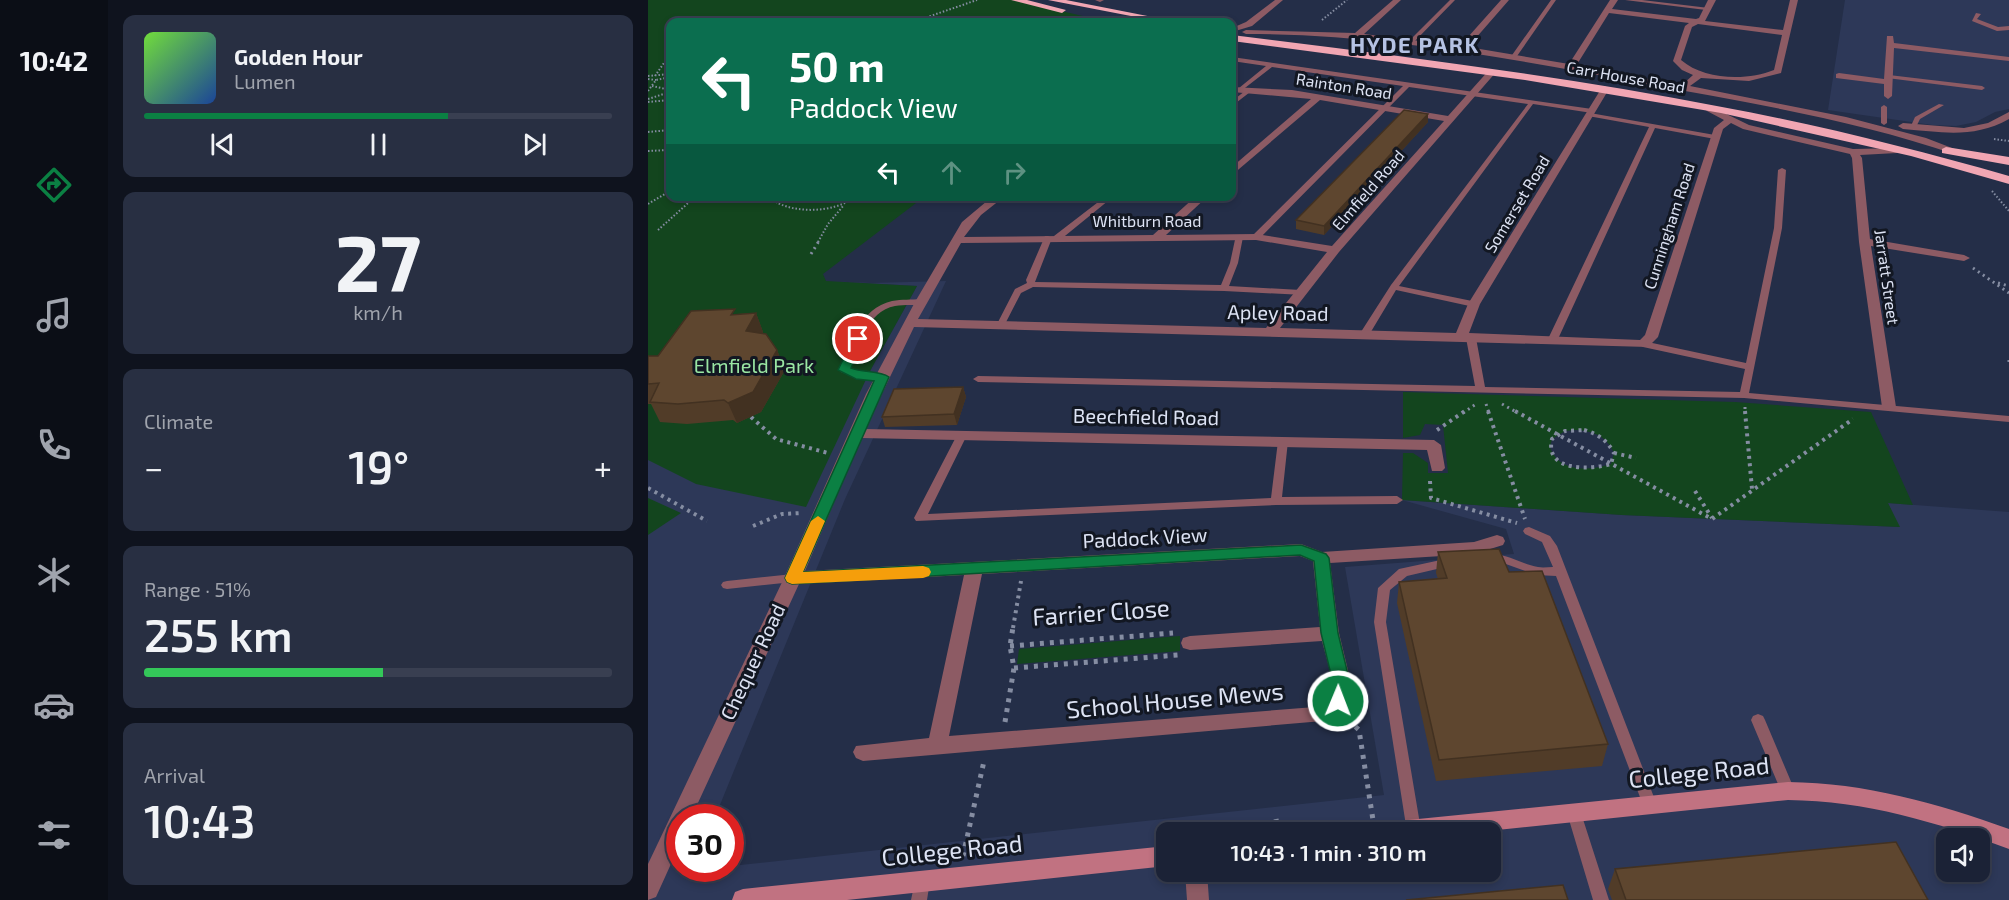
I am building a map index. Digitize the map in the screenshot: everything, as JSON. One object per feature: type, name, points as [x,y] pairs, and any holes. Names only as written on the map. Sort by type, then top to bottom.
[{"type":"highway","points":[[1015,0],[1103,18]]},
{"type":"highway","points":[[1052,0],[1152,18]]},
{"type":"highway","name":"Carr House Road","points":[[1236,29],[1247,28],[1600,80],[1756,109],[1960,153],[2009,161]]},
{"type":"highway","name":"Carr House Road","points":[[1236,39],[1493,71],[1605,89],[1710,109],[1897,150],[2009,180]]},
{"type":"street","points":[[1247,28],[1279,0]]},
{"type":"street","points":[[1359,36],[1358,34],[1397,0]]},
{"type":"street","points":[[1461,50],[1505,0]]},
{"type":"street","points":[[1571,67],[1614,0]]},
{"type":"street","points":[[1712,0],[1702,19],[1689,26],[1677,60],[1685,68],[1700,75],[1747,80],[1766,78],[1778,71],[1794,0]]},
{"type":"street","points":[[1609,11],[1787,33]]},
{"type":"street","points":[[1247,28],[1359,36],[1571,67],[1841,118],[1920,139],[1960,153]]},
{"type":"street","points":[[1888,96],[1890,41],[2009,59]]},
{"type":"street","name":"Elmfield Road","points":[[1270,332],[1335,250],[1493,71]]},
{"type":"street","points":[[1684,88],[1693,78],[1700,75]]},
{"type":"street","points":[[1839,76],[1889,80]]},
{"type":"street","name":"Rainton Road","points":[[1241,89],[1318,97],[1451,119]]},
{"type":"street","name":"Somerset Road","points":[[1466,338],[1474,304],[1605,89]]},
{"type":"street","points":[[1236,169],[1318,97]]},
{"type":"street","points":[[1710,109],[1746,127],[1853,152],[1897,150]]},
{"type":"street","points":[[1841,118],[1913,128],[1964,131],[1991,125],[2009,115]]},
{"type":"street","name":"Cunningham Road","points":[[1643,344],[1651,338],[1715,137],[1722,123],[1729,120]]},
{"type":"street","points":[[1920,139],[1917,134],[1919,132],[1932,129]]},
{"type":"street","name":"Jarratt Street","points":[[1853,152],[1857,158],[1865,242],[1889,407]]},
{"type":"street","name":"Chequer Road","points":[[687,804],[792,578],[882,377],[921,302],[966,224],[993,201]]},
{"type":"street","points":[[1157,237],[1197,201]]},
{"type":"street","name":"Whitburn Road","points":[[958,240],[1256,237],[1298,242],[1335,250]]},
{"type":"street","points":[[1865,242],[1964,258]]},
{"type":"street","name":"Apley Road","points":[[912,323],[1553,339],[1643,344]]},
{"type":"street","name":"Beechfield Road","points":[[856,433],[1283,441],[1435,438]]},
{"type":"street","points":[[1435,438],[1437,468]]},
{"type":"street","name":"Paddock View","points":[[792,578],[974,570],[1301,550],[1321,558],[1474,548],[1497,541]]},
{"type":"street","points":[[1321,558],[1330,633],[1342,687],[1338,701],[1333,707]]},
{"type":"street","points":[[937,746],[974,570]]},
{"type":"street","name":"Farrier Close","points":[[1190,643],[1330,633]]},
{"type":"street","name":"School House Mews","points":[[863,752],[1316,715],[1333,707]]},
{"type":"street","name":"College Road","points":[[1489,822],[1788,791],[1826,790],[1874,796],[1943,815],[2009,839]]},
{"type":"street","name":"Chequer Road","points":[[648,889],[666,849]]},
{"type":"street","name":"College Road","points":[[743,900],[921,891],[959,878],[1156,857]]},
{"type":"street","points":[[1197,882],[1198,900]]},
{"type":"lane","points":[[1410,43],[1453,0]]},
{"type":"lane","points":[[1513,58],[1554,0]]},
{"type":"lane","points":[[1628,0],[1706,8]]},
{"type":"lane","points":[[1978,14],[1974,21],[1997,30],[2009,28]]},
{"type":"lane","points":[[1236,60],[1532,102],[1652,127],[1715,137]]},
{"type":"lane","points":[[1241,89],[1271,65]]},
{"type":"lane","points":[[1889,80],[1982,88]]},
{"type":"lane","points":[[1256,237],[1408,84]]},
{"type":"lane","points":[[1364,335],[1394,287],[1532,102]]},
{"type":"lane","points":[[1913,128],[1917,118],[1941,105]]},
{"type":"lane","points":[[1884,107],[1884,123]]},
{"type":"lane","points":[[1553,339],[1652,127]]},
{"type":"lane","points":[[1744,395],[1778,228],[1782,170]]},
{"type":"lane","points":[[1032,284],[1030,280],[1052,238],[1104,201]]},
{"type":"lane","points":[[1224,288],[1234,263],[1239,237]]},
{"type":"lane","points":[[1000,326],[1018,291],[1032,284],[1301,292]]},
{"type":"lane","points":[[1394,287],[1474,304]]},
{"type":"lane","points":[[882,377],[861,377],[844,370],[866,323],[878,309],[890,304],[921,302]]},
{"type":"lane","points":[[1466,338],[1481,390]]},
{"type":"lane","points":[[1643,344],[1750,367]]},
{"type":"lane","points":[[978,379],[1744,395],[2009,419]]},
{"type":"lane","points":[[962,435],[920,518],[1276,501],[1397,500]]},
{"type":"lane","points":[[1276,501],[1283,441]]},
{"type":"lane","points":[[1529,531],[1546,539],[1561,572],[1650,805]]},
{"type":"lane","points":[[1412,822],[1380,622],[1384,588],[1403,572],[1445,562],[1504,559],[1536,571],[1561,572]]},
{"type":"lane","points":[[727,585],[792,578]]},
{"type":"lane","points":[[1758,720],[1788,791]]},
{"type":"lane","points":[[1574,813],[1601,900]]},
{"type":"path","points":[[925,18],[977,0]]},
{"type":"path","points":[[1306,33],[1347,0]]},
{"type":"path","points":[[648,91],[666,60]]},
{"type":"path","points":[[655,78],[666,75]]},
{"type":"path","points":[[648,78],[666,76]]},
{"type":"path","points":[[652,86],[666,90]]},
{"type":"path","points":[[648,101],[666,93]]},
{"type":"path","points":[[648,101],[666,100]]},
{"type":"path","points":[[648,132],[666,130]]},
{"type":"path","points":[[648,151],[666,150]]},
{"type":"path","points":[[648,156],[653,151]]},
{"type":"path","points":[[648,204],[666,193]]},
{"type":"path","points":[[658,230],[690,201]]},
{"type":"path","points":[[770,201],[791,209],[844,204]]},
{"type":"path","points":[[811,254],[828,224],[848,201]]},
{"type":"path","points":[[1964,258],[1970,260],[1974,270],[2009,293]]},
{"type":"path","points":[[1994,281],[2009,286]]},
{"type":"path","points":[[2009,360],[2009,366]]},
{"type":"path","points":[[1481,390],[1482,394],[1712,519]]},
{"type":"path","points":[[1744,395],[1752,490]]},
{"type":"path","points":[[1435,438],[1484,399],[1529,531]]},
{"type":"path","points":[[1712,519],[1872,405]]},
{"type":"path","points":[[751,417],[776,439],[832,454]]},
{"type":"path","points":[[1576,430],[1595,433],[1610,444],[1614,453],[1611,464],[1593,469],[1565,464],[1556,459],[1550,447],[1552,439],[1557,434],[1576,430]]},
{"type":"path","points":[[1614,453],[1636,458]]},
{"type":"path","points":[[1437,468],[1430,477],[1431,498],[1517,523],[1529,531]]},
{"type":"path","points":[[648,488],[707,521]]},
{"type":"path","points":[[1695,491],[1712,519]]},
{"type":"path","points":[[753,526],[782,514],[822,512]]},
{"type":"path","points":[[959,878],[1014,668],[1010,646],[1022,566]]},
{"type":"path","name":"Farrier Close","points":[[1010,646],[1185,632],[1190,643],[1184,655],[1014,668]]},
{"type":"path","points":[[1333,707],[1359,730],[1373,822]]},
{"type":"shaded area","points":[[1845,0],[2009,0],[2009,109],[1995,112],[1976,122],[1956,126],[1932,125],[1828,110]]},
{"type":"shaded area","points":[[825,281],[871,283],[946,281],[845,499],[720,804],[666,804],[666,882],[744,882],[744,865],[1384,795],[1345,567],[1514,554],[1506,529],[1402,500],[1622,515],[1899,527],[1888,503],[2009,512],[2009,900],[648,900],[648,460],[870,371],[917,286]]},
{"type":"green space","name":"Elmfield Park","points":[[648,0],[1015,0],[1091,18],[666,18],[666,201],[919,201],[823,274],[826,281],[917,286],[870,371],[806,507],[696,484],[648,460]]},
{"type":"green space","points":[[1403,392],[1735,402],[1871,412],[1913,505],[1888,503],[1900,527],[1622,515],[1402,500],[1403,453],[1413,453],[1428,463],[1428,473],[1448,473],[1443,425],[1425,424],[1420,435],[1403,438]],"holes":[[[1565,431],[1594,433],[1608,442],[1614,453],[1611,464],[1585,469],[1560,462],[1550,447],[1552,439]]]},
{"type":"green space","points":[[648,498],[681,513],[648,535]]},
{"type":"green space","points":[[1180,636],[1180,651],[1017,664],[1019,649]]},
{"type":"building","points":[[1404,110],[1428,114],[1324,226],[1296,220]]},
{"type":"building","points":[[735,309],[731,315],[756,313],[746,331],[766,334],[777,350],[753,392],[728,403],[724,400],[678,404],[650,402],[659,383],[648,384],[648,356],[658,356],[691,311]]},
{"type":"building","points":[[963,387],[954,414],[882,417],[894,389]]},
{"type":"building","points":[[1499,549],[1509,572],[1542,571],[1608,744],[1439,760],[1399,582],[1447,578],[1438,552]]},
{"type":"building","points":[[1896,842],[1928,900],[1626,900],[1615,869]]},
{"type":"building","points":[[1563,885],[1568,900],[1406,900]]},
{"type":"slow traffic","points":[[818,521],[792,578],[923,572]]},
{"type":"district","name":"HYDE PARK","points":[[1415,45]]},
{"type":"route","points":[[858,339],[844,370],[861,377],[882,377],[792,578],[974,570],[1301,550],[1321,558],[1330,633],[1342,687],[1338,701]]}]
